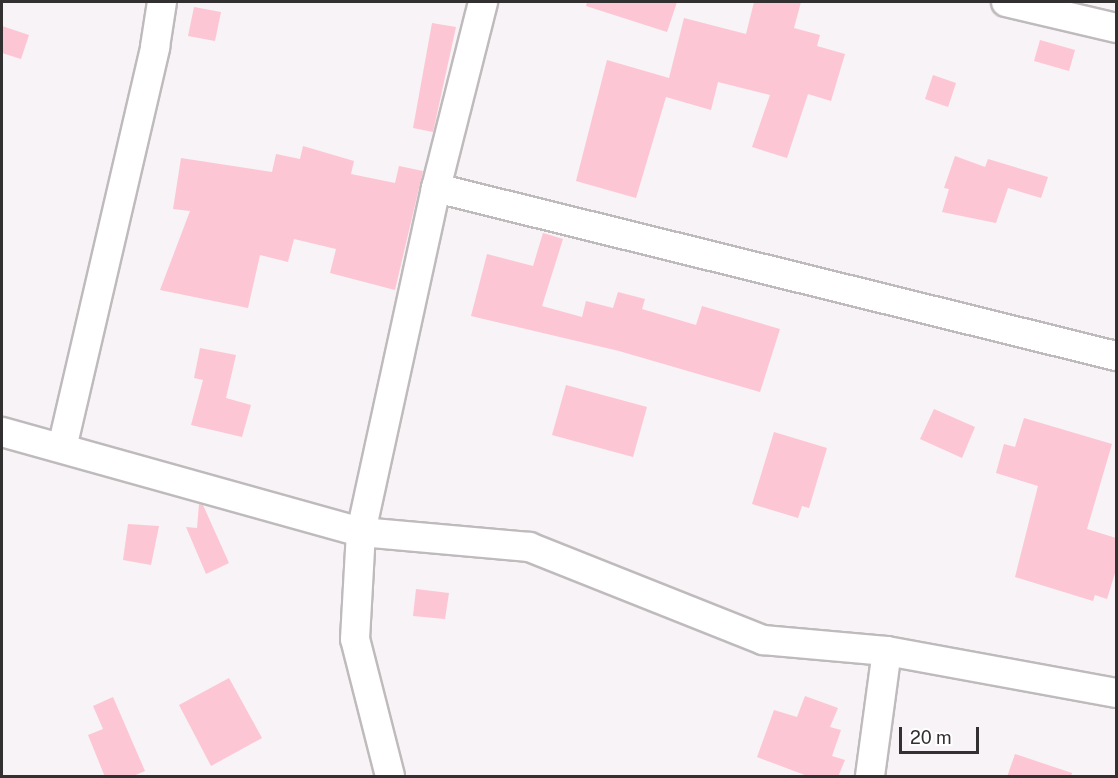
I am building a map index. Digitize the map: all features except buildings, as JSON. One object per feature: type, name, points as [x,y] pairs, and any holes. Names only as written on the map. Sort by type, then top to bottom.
[{"type":"street","points":[[62,448],[153,58],[162,2]]},
{"type":"street","points":[[390,777],[355,639],[361,532],[436,188],[483,2]]},
{"type":"street","points":[[1006,2],[1116,28]]},
{"type":"street","points":[[436,188],[1116,356]]},
{"type":"street","points":[[2,432],[361,532],[529,548],[763,640],[887,651],[1116,693]]},
{"type":"street","points":[[870,777],[887,651]]}]
